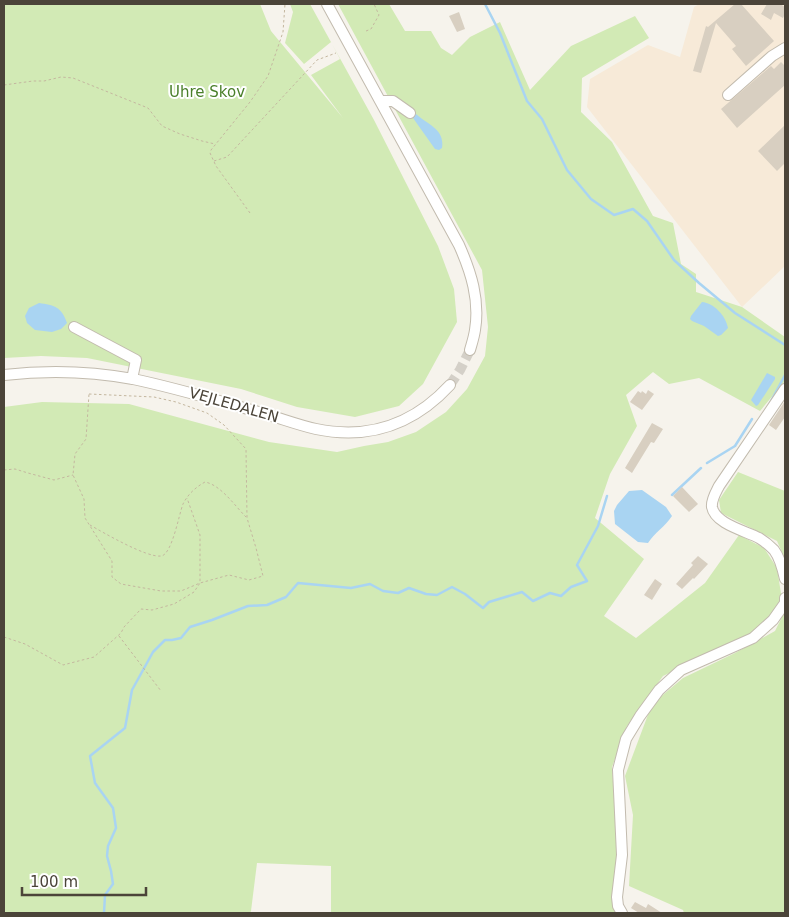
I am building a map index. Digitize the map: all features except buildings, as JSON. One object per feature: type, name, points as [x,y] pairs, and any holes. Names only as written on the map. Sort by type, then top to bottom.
[{"type":"street","points":[[327,4],[459,244],[475,290],[475,331],[470,350]]},
{"type":"street","points":[[728,95],[772,56],[785,48]]},
{"type":"street","points":[[381,101],[393,101],[410,113]]},
{"type":"street","points":[[74,327],[136,360],[132,379]]},
{"type":"street","name":"VEJLEDALEN","points":[[4,375],[40,372],[94,374],[132,379],[314,429],[353,433],[371,431],[405,420],[440,396],[450,385]]},
{"type":"street","points":[[785,390],[719,486],[712,500],[715,515],[721,521],[760,539],[774,551],[785,579]]},
{"type":"street","points":[[622,913],[618,906],[617,897],[622,855],[618,770],[626,739],[659,690],[681,670],[753,638],[773,620],[784,603],[785,598]]},
{"type":"path","points":[[250,213],[216,166],[210,153],[268,76],[283,32],[285,4]]},
{"type":"path","points":[[366,31],[371,29],[379,15],[374,4]]},
{"type":"path","points":[[213,161],[227,157],[317,60],[336,53]]},
{"type":"path","points":[[4,85],[44,81],[61,77],[73,78],[148,108],[162,126],[180,134],[216,144]]},
{"type":"path","points":[[89,394],[154,396],[207,413],[224,425],[246,448],[247,518],[263,576],[249,580],[229,575],[200,583],[181,591],[161,591],[121,584],[112,577],[112,561],[85,518],[84,499],[73,476],[75,454],[86,439],[89,394]]},
{"type":"path","points":[[4,470],[15,469],[54,480],[73,476]]},
{"type":"path","points":[[90,525],[134,548],[162,556],[166,554],[170,546],[184,503],[193,490],[205,482],[211,483],[218,488],[247,518]]},
{"type":"path","points":[[4,637],[25,644],[63,665],[94,657],[122,633],[124,627],[141,609],[152,610],[174,604],[194,592],[200,583],[200,535],[187,498]]},
{"type":"path","points":[[119,635],[161,691]]},
{"type":"shaded area","points":[[699,4],[785,4],[785,266],[742,307],[587,107],[590,79],[648,45],[680,57],[694,7]]},
{"type":"green space","name":"Uhre Skov","points":[[4,4],[260,4],[271,31],[343,118],[311,75],[340,59],[332,44],[374,120],[438,246],[454,289],[457,322],[423,384],[399,406],[355,417],[297,407],[241,389],[87,358],[41,356],[4,358]]},
{"type":"green space","points":[[290,4],[310,4],[331,42],[304,64],[285,43],[293,12]]},
{"type":"green space","points":[[338,4],[389,4],[405,31],[431,31],[441,48],[452,55],[470,37],[500,22],[530,90],[571,46],[635,16],[649,38],[582,78],[581,112],[612,142],[653,216],[673,223],[681,264],[696,274],[696,292],[742,307],[785,337],[785,381],[760,411],[699,378],[669,384],[653,372],[626,395],[637,426],[610,474],[595,518],[644,559],[604,616],[636,638],[705,583],[739,535],[764,548],[777,568],[782,600],[771,616],[752,634],[663,676],[627,726],[612,767],[618,854],[618,913],[331,913],[331,866],[257,863],[250,913],[4,913],[4,407],[42,402],[129,404],[269,442],[337,452],[388,442],[416,432],[446,412],[467,389],[485,356],[488,327],[482,270]]},
{"type":"green space","points":[[738,472],[785,491],[785,559],[777,541],[721,513],[719,500]]},
{"type":"green space","points":[[785,611],[785,913],[684,913],[683,910],[629,886],[633,815],[625,776],[652,704],[683,678],[775,631]]},
{"type":"water","points":[[416,114],[435,128],[441,136],[442,148],[439,150],[435,149],[413,118]]},
{"type":"water","points":[[702,302],[711,305],[725,319],[728,328],[721,335],[718,336],[690,319]]},
{"type":"water","points":[[39,303],[60,310],[67,323],[61,329],[52,332],[35,330],[27,323],[25,316],[29,308]]},
{"type":"water","points":[[767,373],[775,377],[775,379],[756,406],[751,400]]},
{"type":"water","points":[[642,490],[666,507],[672,516],[648,543],[638,542],[615,524],[614,511],[617,505],[629,491]]},
{"type":"waterway","points":[[485,4],[500,33],[527,101],[542,119],[567,170],[591,199],[614,215],[633,209],[647,221],[674,260],[699,283],[735,313],[785,345]]},
{"type":"waterway","points":[[770,403],[785,375]]},
{"type":"waterway","points":[[707,463],[735,446],[752,419]]},
{"type":"waterway","points":[[672,495],[701,468]]},
{"type":"waterway","points":[[104,913],[105,895],[113,884],[107,856],[108,846],[116,828],[113,808],[95,783],[90,756],[125,728],[132,690],[153,652],[165,640],[181,638],[190,627],[248,606],[267,605],[286,597],[298,583],[351,588],[370,584],[383,591],[398,593],[409,588],[426,594],[437,595],[452,587],[483,608],[489,602],[522,592],[533,601],[550,593],[561,596],[571,587],[587,581],[577,565],[598,526],[607,496]]},
{"type":"tunnel","points":[[450,385],[470,350]]}]
